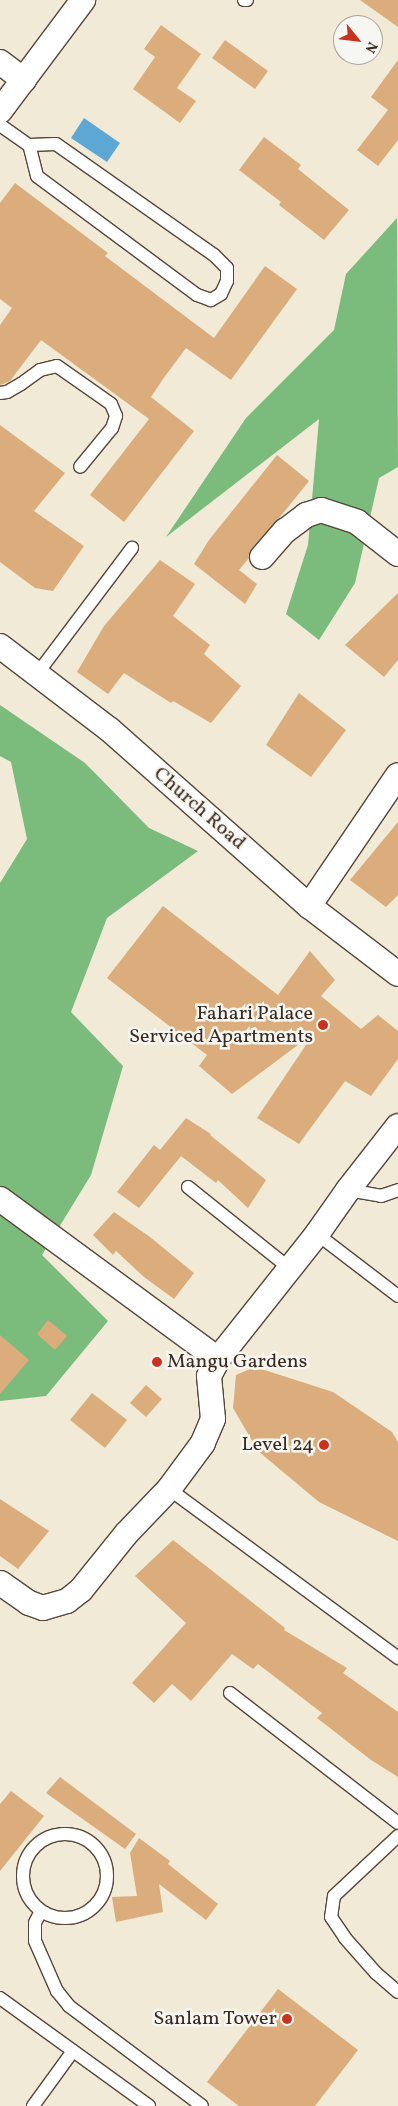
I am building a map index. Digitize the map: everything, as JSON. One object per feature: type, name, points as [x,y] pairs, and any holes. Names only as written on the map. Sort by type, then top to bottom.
[{"type":"street","points":[[0,112],[84,0]]},
{"type":"street","points":[[0,62],[24,80]]},
{"type":"street","points":[[262,557],[285,531],[306,515],[321,510],[357,522],[398,554]]},
{"type":"street","name":"Church Road","points":[[0,646],[110,730],[309,906],[398,974]]},
{"type":"street","points":[[309,906],[398,775]]},
{"type":"street","points":[[0,1583],[29,1604],[43,1608],[52,1607],[67,1601],[81,1590],[126,1534],[169,1489],[203,1443],[213,1419],[209,1376],[218,1359],[317,1234],[348,1190],[398,1126]]},
{"type":"street","points":[[0,1199],[218,1359]]},
{"type":"lane","points":[[0,125],[29,145],[56,144],[214,255],[227,268],[227,281],[220,294],[211,300],[197,294],[37,176],[29,145]]},
{"type":"lane","points":[[0,393],[8,392],[40,370],[57,366],[111,404],[116,416],[112,428],[80,468]]},
{"type":"lane","points":[[37,674],[132,548]]},
{"type":"lane","points":[[188,1187],[290,1268]]},
{"type":"lane","points":[[348,1190],[381,1196],[398,1190]]},
{"type":"lane","points":[[317,1234],[398,1296]]},
{"type":"lane","points":[[169,1489],[398,1658]]},
{"type":"lane","points":[[230,1694],[398,1823]]},
{"type":"lane","points":[[70,1833],[92,1843],[105,1863],[107,1875],[101,1898],[83,1914],[71,1918],[59,1918],[41,1911],[29,1900],[24,1889],[24,1865],[28,1854],[41,1841],[58,1834],[70,1833]]},
{"type":"lane","points":[[398,1836],[334,1896],[331,1917],[344,1938],[398,1992]]},
{"type":"lane","points":[[41,1911],[35,1924],[35,1941],[57,1991],[69,2006],[202,2106]]},
{"type":"lane","points":[[0,1998],[149,2106]]},
{"type":"lane","points":[[33,2106],[73,2051]]},
{"type":"green space","points":[[397,218],[398,467],[379,478],[355,583],[319,640],[286,614],[308,545],[319,419],[166,537],[246,418],[334,330],[346,274]]},
{"type":"green space","points":[[0,705],[85,763],[149,828],[198,851],[107,918],[71,1012],[123,1066],[91,1175],[42,1255],[108,1321],[46,1396],[0,1401],[0,883],[27,839],[11,762],[0,756]]},
{"type":"water","points":[[84,118],[120,143],[107,162],[71,138]]},
{"type":"building","points":[[360,0],[398,0],[398,27]]},
{"type":"building","points":[[161,25],[201,54],[177,88],[196,101],[180,123],[133,89],[155,57],[144,49]]},
{"type":"building","points":[[225,40],[268,71],[255,89],[212,58]]},
{"type":"building","points":[[398,60],[398,140],[378,166],[357,150],[388,110],[371,97]]},
{"type":"building","points":[[264,137],[301,165],[298,169],[349,210],[324,240],[279,205],[281,202],[239,170]]},
{"type":"building","points":[[15,183],[108,253],[105,256],[214,338],[265,266],[297,289],[231,380],[186,348],[151,397],[194,431],[124,522],[90,495],[149,419],[41,340],[10,381],[0,385],[0,325],[12,308],[0,299],[0,203]]},
{"type":"building","points":[[0,425],[65,473],[34,511],[84,546],[53,591],[35,588],[0,562]]},
{"type":"building","points":[[277,455],[309,481],[252,548],[249,558],[239,570],[257,584],[245,604],[194,564],[209,540]]},
{"type":"building","points":[[160,560],[195,584],[173,616],[210,645],[204,654],[241,686],[211,723],[173,701],[171,703],[124,673],[108,694],[77,672],[104,626]]},
{"type":"building","points":[[398,593],[398,660],[384,677],[345,645]]},
{"type":"building","points":[[299,693],[346,730],[311,777],[266,745]]},
{"type":"building","points":[[398,822],[398,895],[386,907],[350,880]]},
{"type":"building","points":[[163,906],[278,995],[310,951],[335,980],[321,996],[361,1029],[378,1015],[398,1031],[398,1059],[371,1096],[345,1081],[299,1144],[257,1118],[314,1033],[232,1094],[199,1066],[207,1055],[107,978]]},
{"type":"building","points":[[186,1118],[211,1134],[266,1180],[248,1208],[218,1180],[216,1183],[181,1156],[139,1208],[117,1192],[154,1145],[160,1150]]},
{"type":"building","points":[[114,1212],[150,1237],[194,1273],[174,1299],[144,1277],[116,1251],[113,1255],[93,1235]]},
{"type":"building","points":[[48,1320],[67,1336],[55,1350],[37,1334]]},
{"type":"building","points":[[0,1335],[29,1360],[0,1394]]},
{"type":"building","points":[[255,1367],[333,1392],[392,1432],[398,1442],[398,1541],[319,1502],[258,1451],[233,1408],[236,1375]]},
{"type":"building","points":[[146,1385],[162,1399],[146,1417],[130,1403]]},
{"type":"building","points":[[92,1393],[127,1420],[105,1448],[70,1420]]},
{"type":"building","points":[[0,1499],[49,1531],[18,1569],[0,1556]]},
{"type":"building","points":[[173,1540],[285,1628],[284,1630],[347,1668],[343,1673],[398,1712],[398,1777],[371,1760],[317,1718],[322,1713],[258,1664],[253,1669],[232,1654],[191,1701],[172,1684],[154,1703],[132,1683],[186,1623],[135,1576]]},
{"type":"building","points":[[60,1777],[136,1834],[125,1849],[46,1793]]},
{"type":"building","points":[[11,1791],[44,1816],[0,1871],[0,1804]]},
{"type":"building","points":[[139,1838],[170,1861],[168,1864],[218,1904],[206,1920],[159,1884],[163,1912],[116,1922],[112,1897],[137,1896],[130,1853]]},
{"type":"building","name":"Sanlam Tower","points":[[278,1989],[358,2050],[315,2106],[239,2106],[207,2082]]},
{"type":"place","name":"Fahari Palace Serviced Apartments","points":[[323,1025]]},
{"type":"place","name":"Mangu Gardens","points":[[157,1362]]},
{"type":"place","name":"Level 24","points":[[324,1445]]},
{"type":"place","name":"Sanlam Tower","points":[[287,2019]]}]
